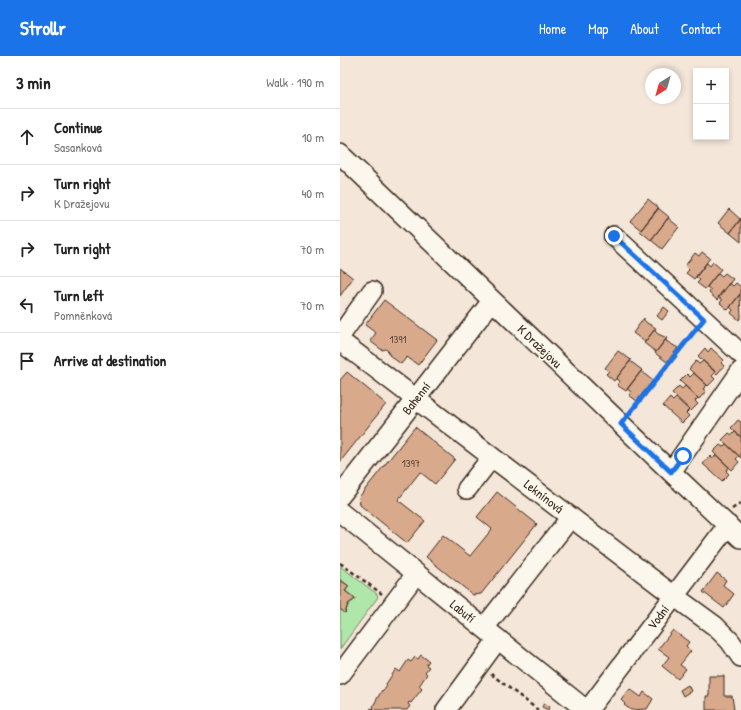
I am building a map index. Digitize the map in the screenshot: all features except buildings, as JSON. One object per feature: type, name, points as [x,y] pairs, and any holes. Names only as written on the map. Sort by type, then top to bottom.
[{"type":"street","name":"K Dražejovu","points":[[340,154],[741,538]]},
{"type":"street","points":[[614,236],[741,354]]},
{"type":"street","points":[[340,336],[372,291]]},
{"type":"street","name":"Bahenní","points":[[340,496],[492,301]]},
{"type":"street","name":"Leknínová","points":[[340,342],[674,596],[716,626],[730,641],[741,657]]},
{"type":"street","points":[[671,472],[741,371]]},
{"type":"street","points":[[467,489],[492,457]]},
{"type":"street","name":"Labutí","points":[[340,512],[587,710]]},
{"type":"street","points":[[446,710],[479,665],[491,634],[571,517]]},
{"type":"street","name":"Vodní","points":[[587,710],[728,525]]},
{"type":"street","points":[[340,674],[416,574]]},
{"type":"path","points":[[621,424],[704,319]]},
{"type":"path","points":[[340,563],[394,603]]},
{"type":"path","points":[[479,665],[538,710]]},
{"type":"green space","points":[[340,566],[377,594],[378,597],[340,649],[340,609],[345,613],[349,604],[356,599],[346,591],[349,586],[340,579]]},
{"type":"route","points":[[614,236],[704,319],[621,424],[671,472],[683,456]]}]
